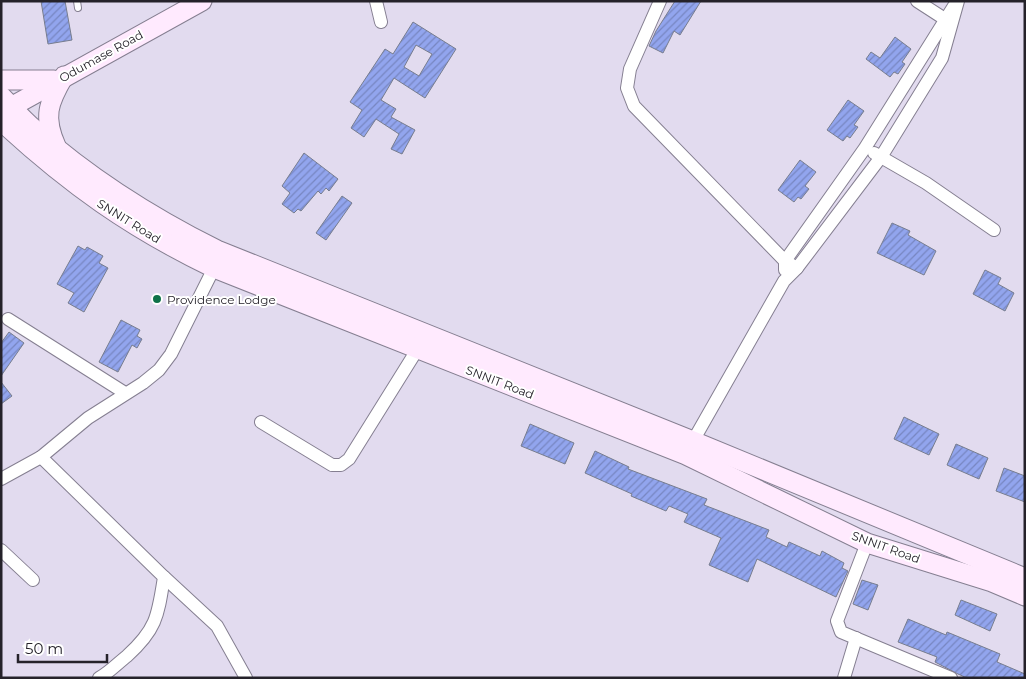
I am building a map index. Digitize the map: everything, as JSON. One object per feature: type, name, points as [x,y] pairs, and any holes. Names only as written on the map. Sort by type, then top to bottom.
[{"type":"street","points":[[376,1],[381,22]]},
{"type":"street","points":[[660,1],[630,69],[627,88],[634,106],[785,261],[797,268]]},
{"type":"street","points":[[918,1],[950,22]]},
{"type":"street","points":[[693,441],[784,280],[797,268],[880,157],[942,58],[957,1]]},
{"type":"street","name":"Odumase Road","points":[[4,109],[192,4]]},
{"type":"street","points":[[784,280],[785,261],[865,148],[950,22]]},
{"type":"street","points":[[1,80],[61,78],[48,112],[48,124],[58,149]]},
{"type":"street","name":"SNNIT Road","points":[[4,109],[30,149],[104,207],[184,254],[214,268],[417,350],[476,363]]},
{"type":"street","name":"SNNIT Road","points":[[4,109],[114,192],[216,250],[686,455],[867,543],[995,574]]},
{"type":"street","points":[[1,136],[30,149]]},
{"type":"street","points":[[865,148],[926,183],[994,230]]},
{"type":"street","points":[[1,479],[41,457],[88,418],[143,383],[159,370],[171,354],[214,268]]},
{"type":"street","points":[[8,319],[125,393]]},
{"type":"street","points":[[261,422],[332,465],[341,465],[348,459],[417,350]]},
{"type":"street","name":"SNNIT Road","points":[[506,375],[693,441],[1021,585]]},
{"type":"street","points":[[41,457],[217,626],[246,678]]},
{"type":"street","points":[[867,543],[837,621],[841,632],[951,678]]},
{"type":"street","points":[[1,550],[33,580]]},
{"type":"street","points":[[105,676],[145,640],[153,627],[159,607],[164,577]]},
{"type":"street","points":[[844,678],[856,638]]},
{"type":"building","points":[[41,1],[65,1],[72,40],[48,44]]},
{"type":"building","points":[[675,1],[701,1],[680,35],[674,31],[663,53],[649,46]]},
{"type":"building","points":[[413,22],[456,49],[425,98],[394,78],[381,100],[396,109],[391,117],[415,130],[402,154],[391,149],[399,134],[376,119],[364,137],[351,128],[362,110],[350,102],[385,49],[393,54]],"holes":[[[416,45],[432,54],[419,76],[404,67]]]},
{"type":"building","points":[[895,37],[911,49],[902,62],[905,64],[898,74],[894,72],[890,77],[866,59],[871,52],[880,58]]},
{"type":"building","points":[[848,100],[864,111],[854,125],[858,127],[850,138],[847,136],[843,141],[827,130]]},
{"type":"building","points":[[304,153],[338,179],[329,191],[326,188],[321,194],[318,191],[301,211],[298,209],[294,213],[282,204],[290,193],[282,186]]},
{"type":"building","points":[[800,160],[816,172],[805,186],[809,189],[801,199],[798,197],[794,202],[778,190]]},
{"type":"building","points":[[342,196],[352,203],[326,240],[316,233]]},
{"type":"building","points":[[892,223],[910,231],[908,235],[936,251],[924,275],[877,253]]},
{"type":"building","points":[[78,246],[85,250],[87,247],[103,256],[99,263],[108,268],[84,312],[68,303],[74,293],[57,284]]},
{"type":"building","points":[[985,270],[1001,278],[998,284],[1014,293],[1005,311],[973,294]]},
{"type":"building","points":[[121,320],[140,330],[137,336],[142,339],[137,348],[132,345],[118,372],[99,362]]},
{"type":"building","points":[[9,332],[24,343],[1,376],[1,343]]},
{"type":"building","points":[[1,382],[12,396],[1,404]]},
{"type":"building","points":[[904,417],[939,434],[929,455],[894,439]]},
{"type":"building","points":[[530,424],[574,443],[565,464],[521,446]]},
{"type":"building","points":[[956,444],[988,458],[979,479],[947,465]]},
{"type":"building","points":[[595,451],[629,467],[628,469],[707,499],[704,505],[769,530],[766,537],[787,547],[789,542],[820,556],[822,551],[844,563],[842,568],[848,571],[836,597],[757,559],[748,582],[709,565],[721,538],[684,522],[688,514],[669,506],[666,511],[585,473]]},
{"type":"building","points":[[1004,468],[1025,476],[1025,502],[996,491]]},
{"type":"building","points":[[862,580],[878,585],[868,610],[853,604]]},
{"type":"building","points":[[961,600],[997,614],[990,631],[955,615]]},
{"type":"building","points":[[908,619],[946,635],[947,632],[1000,654],[997,662],[1025,674],[1025,678],[967,678],[958,674],[935,662],[937,657],[898,642]]},
{"type":"place","name":"Providence Lodge","points":[[157,299]]}]
